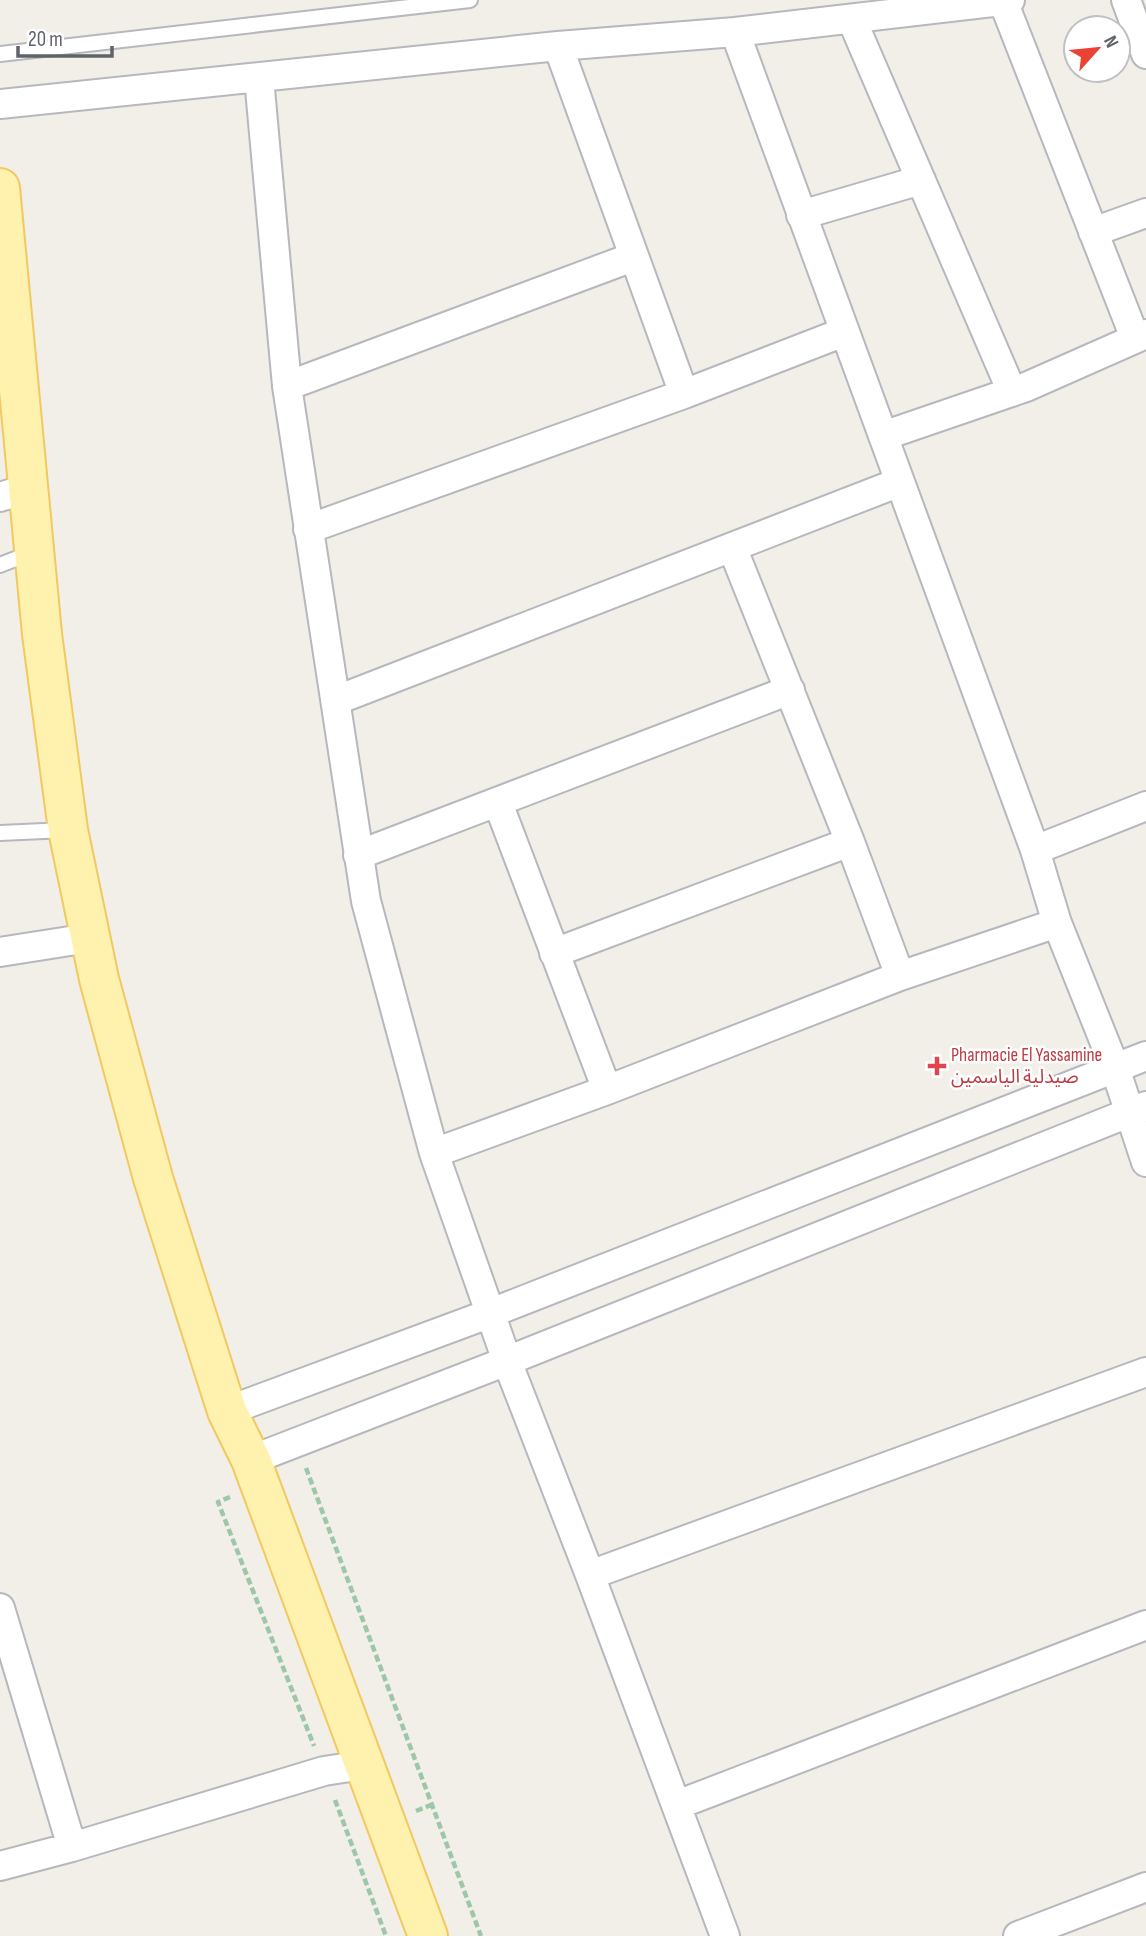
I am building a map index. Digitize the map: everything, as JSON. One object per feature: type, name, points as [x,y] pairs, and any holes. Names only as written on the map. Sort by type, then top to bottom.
[{"type":"main road","points":[[0,188],[17,558],[45,661],[68,830],[89,938],[153,1178],[227,1412],[255,1473],[428,1936]]},
{"type":"street","points":[[0,104],[558,46],[852,20],[1010,0]]},
{"type":"street","points":[[1126,0],[1146,54]]},
{"type":"street","points":[[883,436],[1012,392],[1140,336],[1093,232],[1003,1]]},
{"type":"street","points":[[852,20],[1012,392]]},
{"type":"street","points":[[735,32],[1035,850],[1057,923],[1115,1068],[1137,1110],[1146,1163]]},
{"type":"street","points":[[558,46],[684,394]]},
{"type":"street","points":[[260,78],[287,386],[366,901],[434,1153],[507,1361],[725,1936]]},
{"type":"street","points":[[802,215],[920,180]]},
{"type":"street","points":[[1093,232],[1146,213]]},
{"type":"street","points":[[287,386],[633,257]]},
{"type":"street","points":[[308,529],[684,394],[844,332]]},
{"type":"street","points":[[337,700],[900,482]]},
{"type":"street","points":[[732,547],[850,842],[900,976]]},
{"type":"street","points":[[358,855],[790,690]]},
{"type":"street","points":[[498,803],[607,1090]]},
{"type":"street","points":[[1035,850],[1146,806]]},
{"type":"street","points":[[554,953],[850,842]]},
{"type":"street","points":[[434,1153],[607,1090],[900,976],[1057,923]]},
{"type":"street","points":[[0,952],[89,938]]},
{"type":"street","points":[[227,1412],[491,1313],[1146,1056]]},
{"type":"street","points":[[255,1473],[507,1361],[1137,1110]]},
{"type":"street","points":[[590,1575],[1146,1372]]},
{"type":"street","points":[[0,1608],[72,1847]]},
{"type":"street","points":[[677,1805],[1146,1625]]},
{"type":"street","points":[[0,1866],[324,1771],[363,1765]]},
{"type":"street","points":[[1018,1936],[1078,1925],[1146,1887]]},
{"type":"lane","points":[[0,54],[470,0]]},
{"type":"lane","points":[[0,833],[68,830]]},
{"type":"path","points":[[386,1936],[218,1502],[255,1473],[306,1467],[481,1936]]},
{"type":"place","name":"Pharmacie El Yassamine صيدلية الياسمين","points":[[937,1066]]}]
